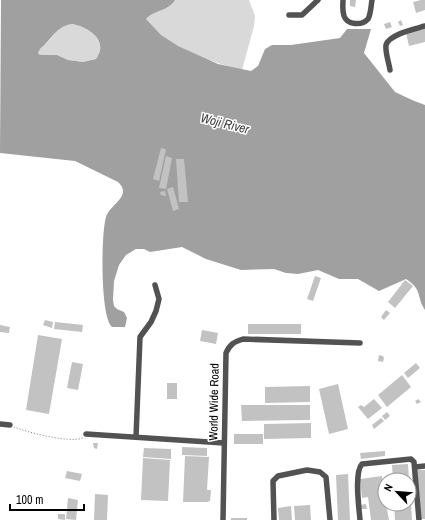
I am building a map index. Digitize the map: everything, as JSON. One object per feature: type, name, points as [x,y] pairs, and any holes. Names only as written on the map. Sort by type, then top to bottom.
[{"type":"street","points":[[289,15],[302,15],[318,0]]},
{"type":"street","points":[[343,0],[342,9],[344,17],[352,24],[367,21],[372,0]]},
{"type":"street","points":[[390,70],[386,44],[394,36],[425,26]]},
{"type":"street","points":[[136,436],[140,337],[151,322],[156,311],[159,299],[155,285]]},
{"type":"street","name":"World Wide Road","points":[[223,520],[226,353],[229,346],[234,342],[243,339],[360,343]]},
{"type":"street","points":[[0,424],[10,425]]},
{"type":"street","points":[[86,434],[136,436],[224,443]]},
{"type":"street","points":[[360,520],[358,503],[358,472],[360,465],[411,459],[414,462],[415,467],[419,520]]},
{"type":"street","points":[[415,467],[425,466]]},
{"type":"street","points":[[274,520],[273,481],[278,476],[307,470],[320,472],[326,477],[330,520]]},
{"type":"path","points":[[10,425],[34,434],[46,436],[81,439],[84,438],[86,434]]},
{"type":"shaded area","points":[[175,0],[249,0],[255,16],[254,26],[242,70],[211,61],[189,52],[169,41],[157,32],[146,19],[169,6]]},
{"type":"shaded area","points":[[73,24],[86,29],[96,36],[100,46],[96,59],[83,62],[68,60],[57,55],[40,55],[38,53],[40,49],[59,30],[67,25]]},
{"type":"water","name":"Woji River","points":[[1,0],[175,0],[169,6],[146,19],[161,35],[178,46],[218,64],[251,71],[258,66],[265,49],[272,45],[291,45],[340,38],[347,29],[371,29],[364,53],[395,92],[425,105],[425,310],[417,290],[406,279],[379,291],[358,279],[339,279],[318,270],[298,274],[286,273],[274,269],[241,270],[206,259],[182,247],[150,252],[144,249],[136,249],[126,255],[119,265],[114,281],[114,306],[124,312],[127,318],[125,327],[112,327],[108,320],[105,308],[103,274],[104,226],[108,212],[122,196],[122,187],[118,182],[75,161],[0,153]],"holes":[[[73,24],[91,32],[99,41],[100,46],[96,59],[83,62],[68,60],[57,55],[40,55],[38,53],[58,30],[67,25]]]},
{"type":"building","points":[[350,0],[356,0],[355,7],[350,6]]},
{"type":"building","points":[[425,0],[425,10],[416,13],[413,2]]},
{"type":"building","points":[[401,20],[403,25],[400,26],[398,22]]},
{"type":"building","points":[[390,22],[392,27],[386,29],[384,24]]},
{"type":"building","points":[[425,28],[425,42],[409,46],[406,33]]},
{"type":"building","points":[[161,148],[166,149],[159,181],[153,179]]},
{"type":"building","points":[[166,156],[172,158],[166,189],[159,188]]},
{"type":"building","points":[[176,159],[184,159],[188,202],[179,202]]},
{"type":"building","points":[[173,187],[179,209],[173,211],[167,189]]},
{"type":"building","points":[[165,191],[166,196],[161,195],[160,192]]},
{"type":"building","points":[[315,276],[321,278],[313,301],[307,299]]},
{"type":"building","points":[[405,280],[413,286],[395,308],[388,302]]},
{"type":"building","points":[[386,310],[390,313],[384,320],[381,317]]},
{"type":"building","points":[[45,320],[53,322],[52,328],[43,325]]},
{"type":"building","points":[[55,322],[83,325],[82,332],[54,329]]},
{"type":"building","points":[[248,324],[301,324],[301,334],[248,334]]},
{"type":"building","points":[[0,325],[10,327],[9,333],[0,332]]},
{"type":"building","points":[[202,330],[218,333],[216,344],[200,341]]},
{"type":"building","points":[[38,335],[62,339],[49,414],[26,410]]},
{"type":"building","points":[[379,355],[383,356],[383,362],[378,361]]},
{"type":"building","points":[[72,362],[83,364],[78,390],[67,388]]},
{"type":"building","points":[[416,363],[420,368],[408,378],[404,373]]},
{"type":"building","points":[[402,375],[411,387],[387,407],[378,395]]},
{"type":"building","points":[[167,383],[177,383],[177,399],[167,399]]},
{"type":"building","points":[[338,384],[348,429],[329,434],[319,389]]},
{"type":"building","points":[[310,386],[310,402],[265,403],[265,387]]},
{"type":"building","points":[[374,399],[382,408],[368,419],[358,407],[361,405],[364,407]]},
{"type":"building","points":[[418,399],[421,402],[417,404],[415,401]]},
{"type":"building","points":[[241,405],[310,405],[310,420],[242,421]]},
{"type":"building","points":[[387,412],[390,416],[385,420],[382,416]]},
{"type":"building","points":[[381,418],[384,421],[374,429],[372,425]]},
{"type":"building","points":[[311,423],[311,438],[264,439],[264,424]]},
{"type":"building","points":[[234,434],[263,434],[263,444],[234,444]]},
{"type":"building","points":[[93,443],[98,443],[97,449],[94,448]]},
{"type":"building","points":[[182,447],[207,448],[207,456],[182,455]]},
{"type":"building","points":[[144,448],[171,449],[171,459],[143,457]]},
{"type":"building","points":[[385,451],[385,456],[361,459],[360,453]]},
{"type":"building","points":[[185,456],[209,457],[207,490],[211,490],[210,501],[183,502]]},
{"type":"building","points":[[143,458],[170,460],[168,501],[141,500]]},
{"type":"building","points":[[408,464],[408,472],[392,472],[392,465]]},
{"type":"building","points":[[417,470],[425,470],[425,519],[421,519]]},
{"type":"building","points":[[67,471],[82,474],[80,481],[65,478]]},
{"type":"building","points":[[348,474],[350,520],[338,520],[336,475]]},
{"type":"building","points":[[377,477],[377,512],[388,512],[389,520],[371,520],[368,497],[362,498],[360,479]]},
{"type":"building","points":[[95,494],[108,495],[107,520],[94,520]]},
{"type":"building","points":[[68,498],[78,500],[76,520],[66,519]]},
{"type":"building","points":[[366,504],[367,509],[361,509],[360,505]]},
{"type":"building","points":[[310,505],[311,520],[295,520],[294,506]]},
{"type":"building","points":[[291,506],[292,520],[279,520],[278,508]]},
{"type":"building","points":[[394,512],[411,512],[412,520],[395,520]]},
{"type":"building","points":[[58,514],[65,514],[65,520],[58,519]]},
{"type":"building","points":[[231,518],[247,518],[247,520],[231,520]]}]
